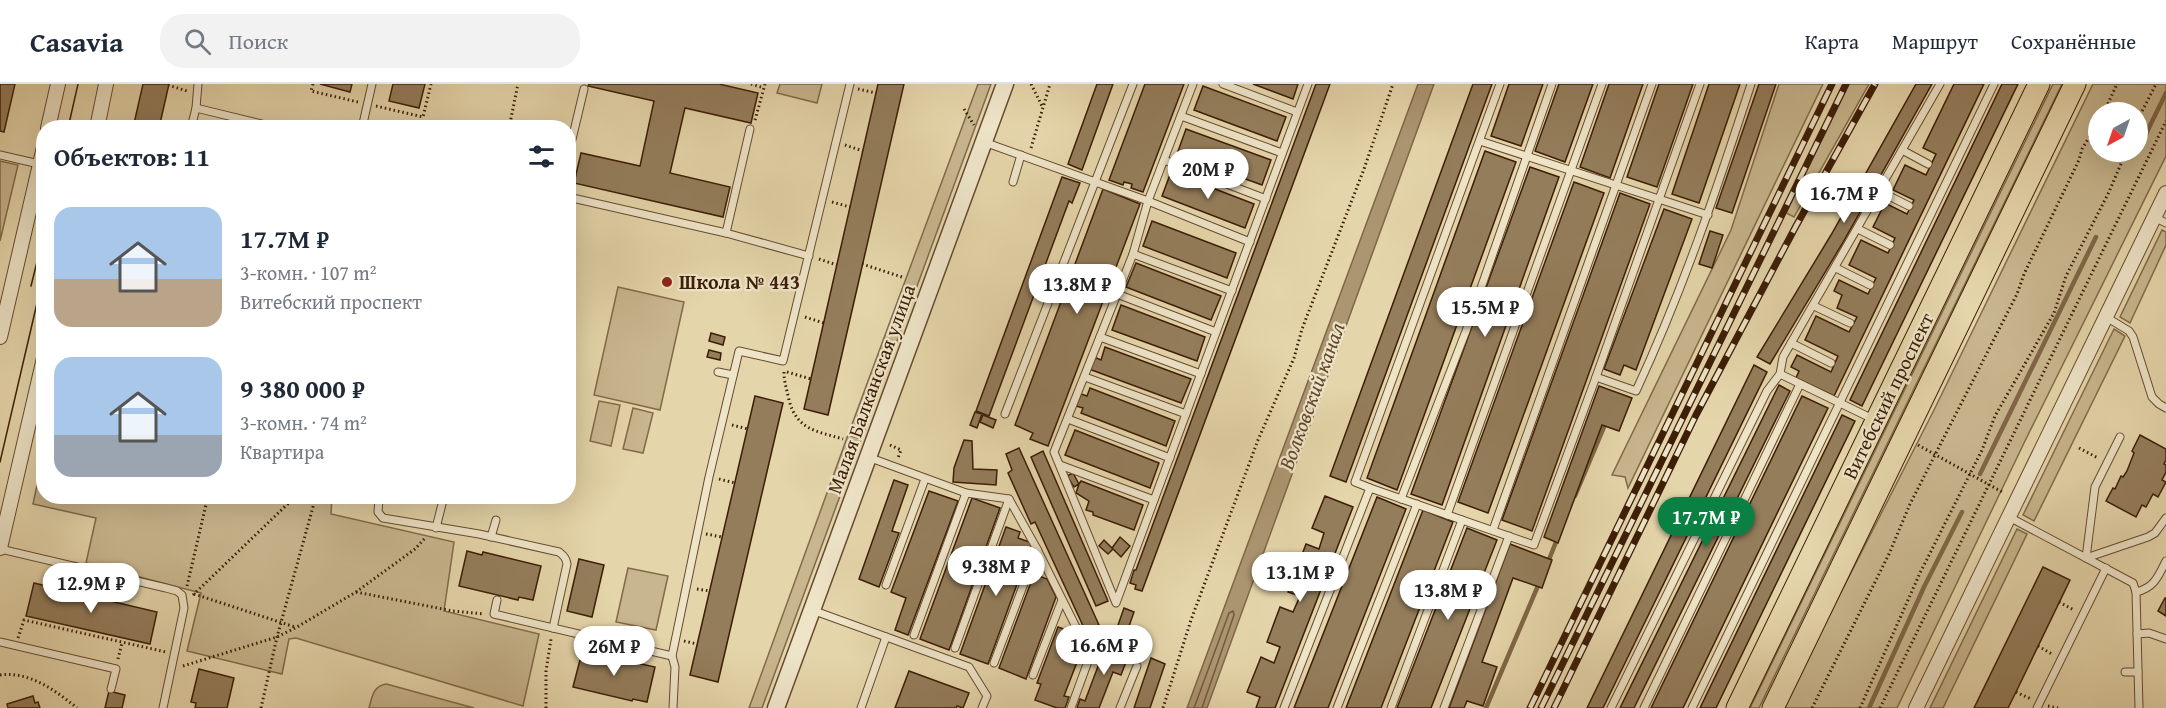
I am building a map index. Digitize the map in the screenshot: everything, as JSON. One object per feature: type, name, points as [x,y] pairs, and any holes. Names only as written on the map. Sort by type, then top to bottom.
[{"type":"main road","name":"Витебский проспект","points":[[1737,708],[2039,84]]},
{"type":"main road","name":"Витебский проспект","points":[[1773,708],[2075,84]]},
{"type":"street","points":[[50,120],[58,84]]},
{"type":"street","points":[[99,120],[106,84]]},
{"type":"street","name":"Малая Балканская улица","points":[[776,708],[1005,84]]},
{"type":"street","points":[[0,337],[36,177]]},
{"type":"street","points":[[1916,708],[2106,317],[2160,220],[2166,193]]},
{"type":"street","points":[[0,548],[36,393]]},
{"type":"lane","points":[[193,120],[198,84]]},
{"type":"lane","points":[[364,120],[372,84]]},
{"type":"lane","points":[[1005,414],[1133,84]]},
{"type":"lane","points":[[1193,84],[1148,201],[1133,254],[1054,452],[1116,603],[1308,84]]},
{"type":"lane","points":[[1223,84],[1297,112]]},
{"type":"lane","points":[[1500,84],[1415,312],[1355,482],[1534,545],[1700,84]]},
{"type":"lane","points":[[1401,499],[1466,331],[1552,84]]},
{"type":"lane","points":[[1447,515],[1602,84]]},
{"type":"lane","points":[[1493,530],[1652,84]]},
{"type":"lane","points":[[1596,377],[1636,391],[1667,325],[1708,215],[1752,84]]},
{"type":"lane","points":[[1611,708],[1767,392],[1780,374],[1783,357],[1940,84]]},
{"type":"lane","points":[[1692,708],[1994,84]]},
{"type":"lane","points":[[673,708],[675,667],[672,656],[709,477],[739,351],[783,362],[849,86]]},
{"type":"lane","points":[[576,122],[584,89]]},
{"type":"lane","points":[[196,108],[245,120]]},
{"type":"lane","points":[[1181,116],[1282,153]]},
{"type":"lane","points":[[726,233],[750,129]]},
{"type":"lane","points":[[1480,141],[1526,158],[1708,215]]},
{"type":"lane","points":[[984,142],[1148,201],[1250,242]]},
{"type":"lane","points":[[1902,150],[1928,164]]},
{"type":"lane","points":[[0,155],[36,163]]},
{"type":"lane","points":[[1013,182],[1025,156]]},
{"type":"lane","points":[[1164,160],[1266,199]]},
{"type":"lane","points":[[1879,191],[1909,206]]},
{"type":"lane","points":[[576,199],[726,233],[809,256]]},
{"type":"lane","points":[[1858,229],[1890,245]]},
{"type":"lane","points":[[1133,254],[1232,291]]},
{"type":"lane","points":[[1836,267],[1870,285]]},
{"type":"lane","points":[[1117,294],[1216,332]]},
{"type":"lane","points":[[1814,306],[1850,323]]},
{"type":"lane","points":[[2106,317],[2129,331],[2133,337],[2152,397],[2166,408]]},
{"type":"lane","points":[[1100,337],[1201,374]]},
{"type":"lane","points":[[1791,343],[1831,363]]},
{"type":"lane","points":[[718,372],[733,375]]},
{"type":"lane","points":[[1780,374],[1875,421]]},
{"type":"lane","points":[[1084,377],[1186,414]]},
{"type":"lane","points":[[1644,708],[1800,384]]},
{"type":"lane","points":[[1068,419],[1170,458]]},
{"type":"lane","points":[[2086,558],[2095,487],[2120,437]]},
{"type":"lane","points":[[868,457],[966,493],[1009,499]]},
{"type":"lane","points":[[1060,465],[1154,500]]},
{"type":"lane","points":[[886,585],[925,479]]},
{"type":"lane","points":[[1284,708],[1370,488]]},
{"type":"lane","points":[[914,634],[966,493]]},
{"type":"lane","points":[[1009,499],[1076,627],[1094,645],[1071,708]]},
{"type":"lane","points":[[955,648],[1009,499]]},
{"type":"lane","points":[[379,504],[378,512],[383,518],[491,537],[559,552],[566,559],[553,628]]},
{"type":"lane","points":[[436,528],[442,504]]},
{"type":"lane","points":[[1337,708],[1417,504]]},
{"type":"lane","points":[[2009,517],[2133,583],[2136,592],[2139,708]]},
{"type":"lane","points":[[2086,558],[2148,537],[2155,533],[2166,518]]},
{"type":"lane","points":[[491,537],[496,520]]},
{"type":"lane","points":[[1391,708],[1462,520]]},
{"type":"lane","points":[[1444,708],[1509,536]]},
{"type":"lane","points":[[0,548],[177,591],[182,595],[184,608],[163,708]]},
{"type":"lane","points":[[994,663],[1037,549]]},
{"type":"lane","points":[[2136,592],[2148,589],[2155,582],[2166,561]]},
{"type":"lane","points":[[2038,706],[2106,568]]},
{"type":"lane","points":[[497,600],[494,614],[672,656]]},
{"type":"lane","points":[[1033,675],[1062,600]]},
{"type":"lane","points":[[812,610],[969,667],[987,696],[982,708]]},
{"type":"lane","points":[[2137,634],[2149,633],[2166,639]]},
{"type":"lane","points":[[861,708],[886,637]]},
{"type":"lane","points":[[0,642],[116,669],[111,689]]},
{"type":"lane","points":[[1120,708],[1137,666]]},
{"type":"lane","points":[[2125,672],[2138,672]]},
{"type":"path","points":[[423,117],[431,84]]},
{"type":"path","points":[[511,120],[518,84]]},
{"type":"path","points":[[750,129],[754,123],[764,86],[751,84]]},
{"type":"path","points":[[1031,84],[1042,106]]},
{"type":"path","points":[[1025,156],[1050,84]]},
{"type":"path","points":[[1163,708],[1191,620],[1258,440],[1294,358],[1302,329],[1364,168],[1393,84]]},
{"type":"path","points":[[2109,102],[2117,84]]},
{"type":"path","points":[[2147,102],[2156,84]]},
{"type":"path","points":[[168,85],[196,93]]},
{"type":"path","points":[[849,86],[876,93]]},
{"type":"path","points":[[1880,708],[2166,121]]},
{"type":"path","points":[[1812,708],[1889,554],[1910,504],[2017,294],[2024,274],[2088,139]]},
{"type":"path","points":[[836,141],[863,151]]},
{"type":"path","points":[[1860,708],[1924,565],[1971,473],[1995,416],[2054,314],[2066,276],[2122,162]]},
{"type":"path","points":[[822,199],[850,207]]},
{"type":"path","points":[[809,256],[837,265]]},
{"type":"path","points":[[862,264],[902,277]]},
{"type":"path","points":[[795,314],[824,322]]},
{"type":"path","points":[[811,379],[784,371],[784,379],[797,420],[812,429],[843,438]]},
{"type":"path","points":[[721,423],[747,429]]},
{"type":"path","points":[[886,444],[901,450],[894,468]]},
{"type":"path","points":[[1919,445],[2004,492]]},
{"type":"path","points":[[2079,448],[2107,462]]},
{"type":"path","points":[[709,477],[735,483]]},
{"type":"path","points":[[187,586],[206,504]]},
{"type":"path","points":[[190,597],[288,504]]},
{"type":"path","points":[[261,708],[277,637],[314,504]]},
{"type":"path","points":[[172,669],[277,637],[297,627],[356,592],[416,549],[436,528]]},
{"type":"path","points":[[356,592],[461,612],[494,614]]},
{"type":"path","points":[[194,594],[297,627]]},
{"type":"path","points":[[2059,602],[2083,614]]},
{"type":"path","points":[[15,646],[24,620],[174,654]]},
{"type":"path","points":[[546,708],[546,671],[553,628]]},
{"type":"path","points":[[116,669],[122,643]]},
{"type":"path","points":[[2038,646],[2061,658]]},
{"type":"path","points":[[0,675],[13,673],[40,682],[77,708]]},
{"type":"path","points":[[2016,692],[2038,706]]},
{"type":"shaded area","points":[[780,84],[822,84],[817,103],[777,93]]},
{"type":"shaded area","points":[[978,84],[991,84],[864,431],[851,427]]},
{"type":"shaded area","points":[[1779,84],[1823,84],[1628,488],[1625,477],[1612,475],[1731,230]]},
{"type":"shaded area","points":[[1849,84],[1869,84],[1794,217],[1786,213]]},
{"type":"shaded area","points":[[2053,84],[2062,84],[1759,708],[1750,708]]},
{"type":"shaded area","points":[[2093,84],[2166,84],[2166,156],[2024,443],[1897,708],[1782,708],[1934,410]]},
{"type":"shaded area","points":[[0,161],[18,165],[0,241]]},
{"type":"shaded area","points":[[2162,230],[2166,232],[2166,245],[2130,323],[2120,317]]},
{"type":"shaded area","points":[[618,287],[684,302],[660,410],[594,395]]},
{"type":"shaded area","points":[[2114,329],[2125,336],[2034,521],[2023,515]]},
{"type":"shaded area","points":[[599,401],[620,405],[611,446],[590,441]]},
{"type":"shaded area","points":[[633,408],[653,413],[643,453],[623,449]]},
{"type":"shaded area","points":[[848,435],[861,439],[762,708],[749,708]]},
{"type":"shaded area","points":[[36,490],[36,504],[332,504],[331,514],[454,542],[444,611],[539,634],[523,706],[296,638],[289,639],[282,674],[187,651],[201,593],[86,563],[96,518],[33,504]]},
{"type":"shaded area","points":[[2017,529],[2027,534],[1943,708],[1930,708]]},
{"type":"shaded area","points":[[628,568],[668,576],[656,630],[616,622]]},
{"type":"shaded area","points":[[386,684],[474,708],[369,708],[372,696],[378,687]]},
{"type":"water","name":"Волковский канал","points":[[1418,84],[1434,84],[1207,708],[1187,708]]},
{"type":"building","points":[[0,84],[15,84],[4,132],[0,131]]},
{"type":"building","points":[[143,84],[169,84],[161,120],[135,120]]},
{"type":"building","points":[[320,84],[352,84],[350,92]]},
{"type":"building","points":[[393,84],[425,84],[419,108],[389,101]]},
{"type":"building","points":[[589,84],[719,84],[758,93],[751,123],[685,108],[670,173],[730,187],[723,217],[576,183],[581,153],[640,166],[654,101],[588,86]]},
{"type":"building","points":[[878,84],[904,84],[828,415],[804,409]]},
{"type":"building","points":[[1097,84],[1113,84],[1082,170],[1068,164]]},
{"type":"building","points":[[1145,84],[1184,84],[1143,192],[1131,188],[1132,184],[1124,182],[1123,185],[1109,180]]},
{"type":"building","points":[[1253,84],[1298,84],[1293,99]]},
{"type":"building","points":[[1316,84],[1330,84],[1142,591],[1135,589],[1136,585],[1130,583],[1134,570],[1136,570]]},
{"type":"building","points":[[1473,84],[1492,84],[1346,482],[1330,476]]},
{"type":"building","points":[[1509,84],[1543,84],[1521,146],[1491,136]]},
{"type":"building","points":[[1559,84],[1593,84],[1565,162],[1535,151]]},
{"type":"building","points":[[1609,84],[1643,84],[1610,178],[1580,167]]},
{"type":"building","points":[[1659,84],[1693,84],[1657,187],[1627,177]]},
{"type":"building","points":[[1709,84],[1740,84],[1699,203],[1672,194]]},
{"type":"building","points":[[1759,84],[1776,84],[1732,213],[1716,208]]},
{"type":"building","points":[[1916,84],[1932,84],[1842,244],[1770,364],[1757,357],[1831,235]]},
{"type":"building","points":[[1954,84],[1984,84],[1834,396],[1796,378],[1799,371],[1791,367],[1797,355],[1831,372],[1838,356],[1805,340],[1816,316],[1849,332],[1857,317],[1837,308],[1842,295],[1834,291],[1839,280],[1868,294],[1876,278],[1849,265],[1861,240],[1888,253],[1895,238],[1873,227],[1885,203],[1907,214],[1914,200],[1893,190],[1905,165],[1926,175],[1936,154],[1923,148]]},
{"type":"building","points":[[2002,84],[2018,84],[1862,406],[1850,400]]},
{"type":"building","points":[[1203,86],[1286,117],[1277,141],[1194,110]]},
{"type":"building","points":[[1186,129],[1271,160],[1262,185],[1177,154]]},
{"type":"building","points":[[1485,151],[1516,162],[1397,490],[1367,478]]},
{"type":"building","points":[[1530,167],[1559,177],[1442,505],[1411,494]]},
{"type":"building","points":[[1171,172],[1254,204],[1245,228],[1162,196]]},
{"type":"building","points":[[1062,177],[1080,183],[1072,203],[1069,201],[989,416],[976,411]]},
{"type":"building","points":[[1574,182],[1604,193],[1488,513],[1458,502]]},
{"type":"building","points":[[1103,189],[1140,204],[1048,446],[1030,439],[1033,433],[1015,425]]},
{"type":"building","points":[[1620,193],[1650,204],[1532,531],[1502,520]]},
{"type":"building","points":[[1664,209],[1692,219],[1636,370],[1624,365],[1620,375],[1604,369]]},
{"type":"building","points":[[1152,221],[1236,253],[1227,278],[1143,246]]},
{"type":"building","points":[[1710,231],[1723,235],[1712,268],[1699,264]]},
{"type":"building","points":[[1136,263],[1221,296],[1211,320],[1126,287]]},
{"type":"building","points":[[1121,305],[1205,337],[1197,361],[1112,330]]},
{"type":"building","points":[[711,333],[725,337],[723,345],[709,341]]},
{"type":"building","points":[[1105,347],[1191,379],[1181,403],[1089,369],[1094,357],[1101,360]]},
{"type":"building","points":[[709,350],[721,353],[720,360],[707,357]]},
{"type":"building","points":[[1754,365],[1767,372],[1603,708],[1587,708]]},
{"type":"building","points":[[1779,385],[1790,391],[1634,708],[1620,708]]},
{"type":"building","points":[[1599,386],[1632,398],[1619,431],[1602,425],[1558,543],[1544,537]]},
{"type":"building","points":[[1090,388],[1175,421],[1166,446],[1081,413],[1083,408],[1076,406],[1081,394],[1087,396]]},
{"type":"building","points":[[755,396],[783,403],[718,682],[690,675]]},
{"type":"building","points":[[1802,396],[1828,408],[1683,708],[1651,708]]},
{"type":"building","points":[[975,412],[982,414],[977,428],[970,425]]},
{"type":"building","points":[[983,415],[996,420],[993,428],[980,422]]},
{"type":"building","points":[[1842,415],[1855,421],[1716,708],[1700,708]]},
{"type":"building","points":[[1075,430],[1159,463],[1150,488],[1065,455]]},
{"type":"building","points":[[2140,435],[2166,449],[2164,464],[2166,472],[2162,480],[2166,482],[2158,497],[2153,494],[2146,507],[2142,505],[2136,517],[2106,501],[2121,476],[2123,477],[2127,471],[2134,453],[2132,451]]},
{"type":"building","points":[[964,440],[972,441],[973,469],[997,470],[996,485],[953,482],[954,468]]},
{"type":"building","points":[[1019,448],[1099,625],[1085,630],[1035,522],[1031,524],[1008,473],[1012,470],[1006,454]]},
{"type":"building","points":[[1043,451],[1108,601],[1096,606],[1031,457]]},
{"type":"building","points":[[1073,473],[1079,484],[1074,487],[1067,476]]},
{"type":"building","points":[[894,480],[908,485],[892,531],[899,533],[879,587],[859,579]]},
{"type":"building","points":[[1081,481],[1143,505],[1134,530],[1093,515],[1093,512],[1086,510],[1089,501],[1076,493]]},
{"type":"building","points":[[929,491],[958,501],[908,635],[895,630],[906,598],[891,592]]},
{"type":"building","points":[[1325,496],[1353,507],[1275,708],[1256,708],[1260,697],[1247,692],[1261,657],[1274,663],[1280,647],[1267,642],[1280,607],[1293,612],[1300,596],[1288,592],[1306,544],[1319,549],[1324,533],[1312,528]]},
{"type":"building","points":[[1377,497],[1406,509],[1328,708],[1294,708]]},
{"type":"building","points":[[972,498],[1000,508],[949,650],[920,639]]},
{"type":"building","points":[[1423,510],[1453,522],[1381,708],[1346,708]]},
{"type":"building","points":[[1006,527],[1020,532],[1018,538],[1032,543],[988,664],[960,654]]},
{"type":"building","points":[[1467,528],[1497,540],[1431,708],[1397,708]]},
{"type":"building","points":[[1120,537],[1130,546],[1121,557],[1113,549],[1108,554],[1099,546],[1104,540],[1112,548]]},
{"type":"building","points":[[1510,544],[1552,560],[1542,588],[1513,578],[1482,662],[1497,667],[1483,706],[1467,701],[1464,708],[1449,708]]},
{"type":"building","points":[[467,551],[482,555],[483,552],[541,566],[533,600],[519,597],[518,600],[459,586]]},
{"type":"building","points":[[579,559],[604,565],[592,617],[567,611]]},
{"type":"building","points":[[2043,567],[2070,580],[2016,692],[2008,708],[1974,708]]},
{"type":"building","points":[[1034,574],[1047,579],[1056,597],[1026,679],[999,668]]},
{"type":"building","points":[[34,583],[157,612],[150,644],[26,616]]},
{"type":"building","points":[[2166,598],[2166,616],[2158,611]]},
{"type":"building","points":[[1124,608],[1134,612],[1122,646],[1114,647],[1108,632],[1117,628]]},
{"type":"building","points":[[1058,627],[1072,632],[1070,639],[1084,644],[1064,696],[1069,697],[1065,708],[1057,708],[1035,700],[1041,684],[1037,683]]},
{"type":"building","points":[[1106,645],[1129,654],[1121,675],[1113,672],[1099,708],[1077,708],[1080,699],[1085,701]]},
{"type":"building","points":[[582,652],[655,667],[647,702],[633,699],[632,701],[573,687]]},
{"type":"building","points":[[1151,658],[1165,664],[1150,708],[1134,708]]},
{"type":"building","points":[[199,669],[234,678],[227,708],[195,708],[196,703],[191,702]]},
{"type":"building","points":[[909,671],[969,693],[963,708],[957,706],[956,708],[895,708]]},
{"type":"building","points":[[109,691],[125,695],[122,708],[105,708]]},
{"type":"building","points":[[33,696],[40,708],[8,708],[7,704]]},
{"type":"waterway","points":[[2148,130],[2166,93]]},
{"type":"waterway","points":[[1980,474],[2096,237]]},
{"type":"waterway","points":[[1575,496],[1607,420]]},
{"type":"waterway","points":[[1869,708],[1924,587],[1962,512]]},
{"type":"waterway","points":[[1548,562],[1558,537]]},
{"type":"waterway","points":[[1486,708],[1540,581]]},
{"type":"tram line","points":[[70,120],[78,84]]},
{"type":"tram line","points":[[31,286],[36,266]]},
{"type":"tram line","points":[[0,462],[36,307]]},
{"type":"railway","points":[[1530,708],[1832,84]]},
{"type":"railway","points":[[1541,708],[1846,84]]},
{"type":"railway","points":[[1554,708],[1696,415],[1796,226],[1875,84]]},
{"type":"place","name":"Школа № 443","points":[[667,282]]}]
